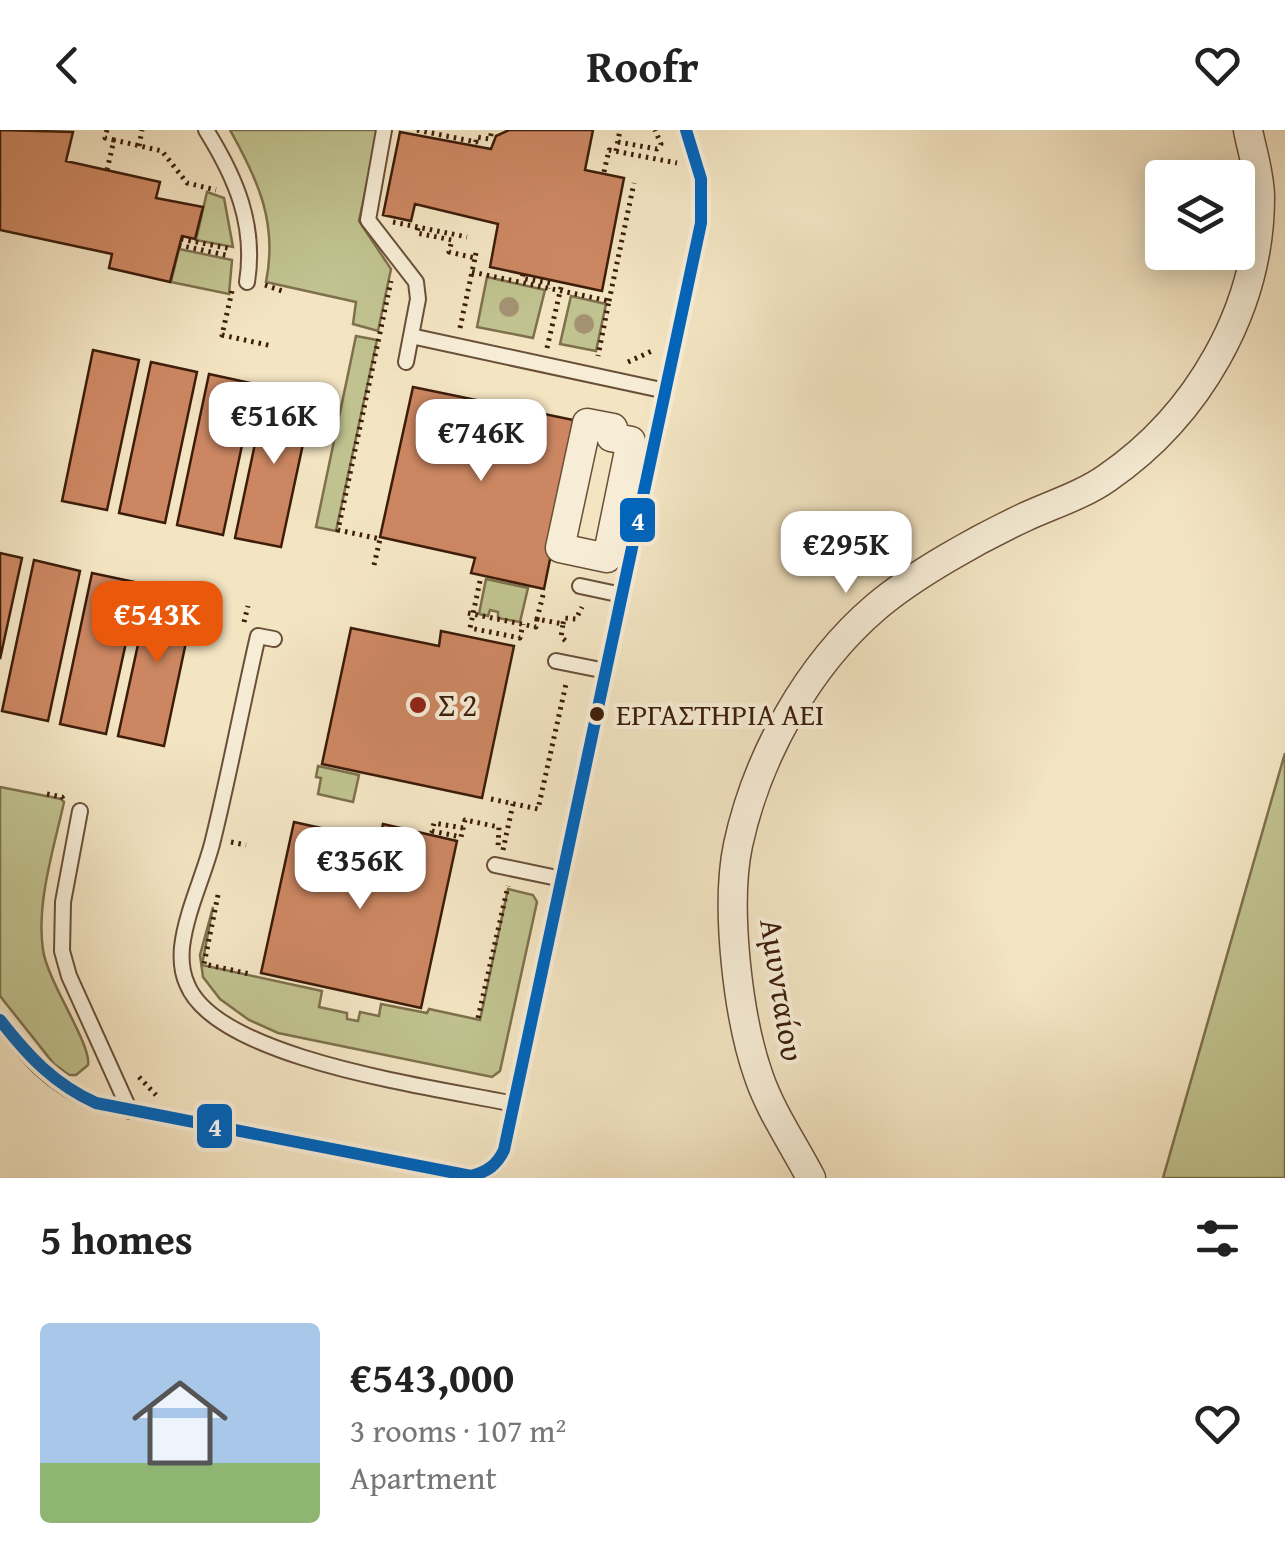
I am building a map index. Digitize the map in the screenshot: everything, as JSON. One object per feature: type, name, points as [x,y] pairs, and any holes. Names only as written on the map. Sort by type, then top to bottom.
[{"type":"street","name":"Αμυνταίου","points":[[811,1178],[759,1080],[748,1040],[733,928],[738,847],[780,731],[834,648],[878,605],[992,532],[1105,480],[1170,427],[1214,366],[1236,319],[1252,263],[1260,196],[1248,130]]},
{"type":"street","points":[[587,422],[613,428],[611,437],[631,441],[607,558],[560,548],[587,422]]},
{"type":"lane","points":[[206,130],[230,170],[243,203],[250,256],[248,282]]},
{"type":"lane","points":[[384,130],[368,220],[416,282],[418,296],[406,362]]},
{"type":"lane","points":[[0,1020],[41,1072],[71,1093],[130,1110],[471,1176],[485,1173],[499,1160],[702,218],[698,164],[686,130]]},
{"type":"lane","points":[[411,336],[666,390]]},
{"type":"lane","points":[[580,586],[622,595]]},
{"type":"lane","points":[[274,639],[258,636],[212,844],[185,934],[182,951],[187,985],[209,1014],[297,1058],[514,1104]]},
{"type":"lane","points":[[556,660],[606,671]]},
{"type":"lane","points":[[80,811],[63,902],[62,951],[69,976],[130,1110]]},
{"type":"lane","points":[[495,865],[562,878]]},
{"type":"path","points":[[107,130],[105,138],[162,151],[187,184],[223,192]]},
{"type":"path","points":[[138,146],[142,130]]},
{"type":"path","points":[[416,130],[476,142],[476,136],[490,140],[492,130]]},
{"type":"path","points":[[616,151],[620,130]]},
{"type":"path","points":[[618,142],[659,148],[655,130]]},
{"type":"path","points":[[107,170],[114,140]]},
{"type":"path","points":[[636,155],[638,146]]},
{"type":"path","points":[[604,172],[610,150],[670,162]]},
{"type":"path","points":[[608,362],[596,359],[634,183]]},
{"type":"path","points":[[418,228],[417,233],[452,240],[449,252],[475,258]]},
{"type":"path","points":[[430,229],[467,237]]},
{"type":"path","points":[[180,242],[234,254]]},
{"type":"path","points":[[452,328],[460,330],[477,248]]},
{"type":"path","points":[[472,272],[609,302]]},
{"type":"path","points":[[374,566],[380,539],[338,530],[393,273]]},
{"type":"path","points":[[523,274],[522,278],[550,283],[548,288]]},
{"type":"path","points":[[530,345],[549,349],[562,283]]},
{"type":"path","points":[[616,364],[644,357],[660,342]]},
{"type":"path","points":[[480,581],[470,628],[520,638],[523,624]]},
{"type":"path","points":[[470,614],[536,627],[543,595]]},
{"type":"path","points":[[244,625],[248,606]]},
{"type":"path","points":[[577,644],[562,639],[564,618],[574,620],[581,608],[590,606]]},
{"type":"path","points":[[538,618],[563,624]]},
{"type":"path","points":[[552,678],[579,684]]},
{"type":"path","points":[[491,800],[538,809],[567,681]]},
{"type":"path","points":[[432,826],[432,831],[461,838],[465,820],[499,827],[497,844],[503,850],[513,804]]},
{"type":"path","points":[[228,845],[246,845]]},
{"type":"path","points":[[201,934],[219,882],[204,964],[250,974]]},
{"type":"path","points":[[478,1018],[506,885],[519,888]]},
{"type":"path","points":[[197,953],[198,969]]},
{"type":"path","points":[[136,1073],[165,1100]]},
{"type":"green space","points":[[230,130],[378,130],[359,221],[391,269],[378,331],[353,324],[356,302],[266,282],[269,240],[263,203]]},
{"type":"green space","points":[[207,192],[224,198],[233,247],[196,240]]},
{"type":"green space","points":[[179,249],[232,260],[229,294],[171,282]]},
{"type":"green space","points":[[487,277],[545,290],[533,338],[477,327]]},
{"type":"green space","points":[[571,296],[606,304],[596,351],[560,344]]},
{"type":"green space","points":[[356,336],[377,340],[336,531],[316,527]]},
{"type":"green space","points":[[486,579],[528,588],[520,622],[498,618],[498,612],[490,610],[488,616],[479,614]]},
{"type":"green space","points":[[1285,753],[1285,1178],[1163,1178]]},
{"type":"green space","points":[[318,766],[359,775],[353,802],[318,794]]},
{"type":"green space","points":[[0,787],[64,802],[47,876],[41,932],[47,964],[87,1056],[88,1065],[76,1075],[69,1075],[54,1064],[0,996]]},
{"type":"green space","points":[[508,889],[533,895],[537,902],[500,1071],[492,1077],[278,1033],[249,1020],[220,999],[203,977],[200,955],[213,907],[202,965],[322,991],[319,1007],[347,1013],[347,1019],[358,1021],[360,1012],[379,1016],[381,1004],[480,1020]]},
{"type":"building","points":[[0,130],[73,132],[66,161],[160,182],[156,198],[203,207],[195,239],[182,236],[170,282],[109,268],[112,254],[0,230]]},
{"type":"building","points":[[509,130],[593,130],[585,170],[624,178],[602,291],[490,267],[498,224],[415,204],[411,221],[383,215],[400,132],[491,149],[496,136]]},
{"type":"building","points":[[93,350],[139,360],[107,510],[62,501]]},
{"type":"building","points":[[151,362],[197,372],[165,523],[119,513]]},
{"type":"building","points":[[209,374],[255,384],[223,535],[177,525]]},
{"type":"building","points":[[267,387],[313,397],[281,547],[235,538]]},
{"type":"building","points":[[413,387],[578,421],[544,589],[471,573],[475,558],[380,537]]},
{"type":"building","points":[[0,553],[22,558],[0,659]]},
{"type":"building","points":[[34,560],[80,571],[48,721],[2,711]]},
{"type":"building","points":[[92,573],[139,583],[106,734],[60,724]]},
{"type":"building","points":[[151,585],[196,595],[164,746],[118,736]]},
{"type":"building","name":"Σ 2","points":[[351,628],[439,646],[441,631],[514,646],[482,798],[322,764]]},
{"type":"building","points":[[294,822],[379,841],[383,824],[457,841],[421,1008],[261,973]]},
{"type":"transit line","name":"4","points":[[0,1020],[43,1068],[96,1103],[471,1176],[498,1160],[504,1150],[701,223],[701,179],[686,130]]},
{"type":"place","name":"Σ 2","points":[[418,705]]},
{"type":"place","name":"ΕΡΓΑΣΤΗΡΙΑ ΑΕΙ","points":[[597,714]]}]
